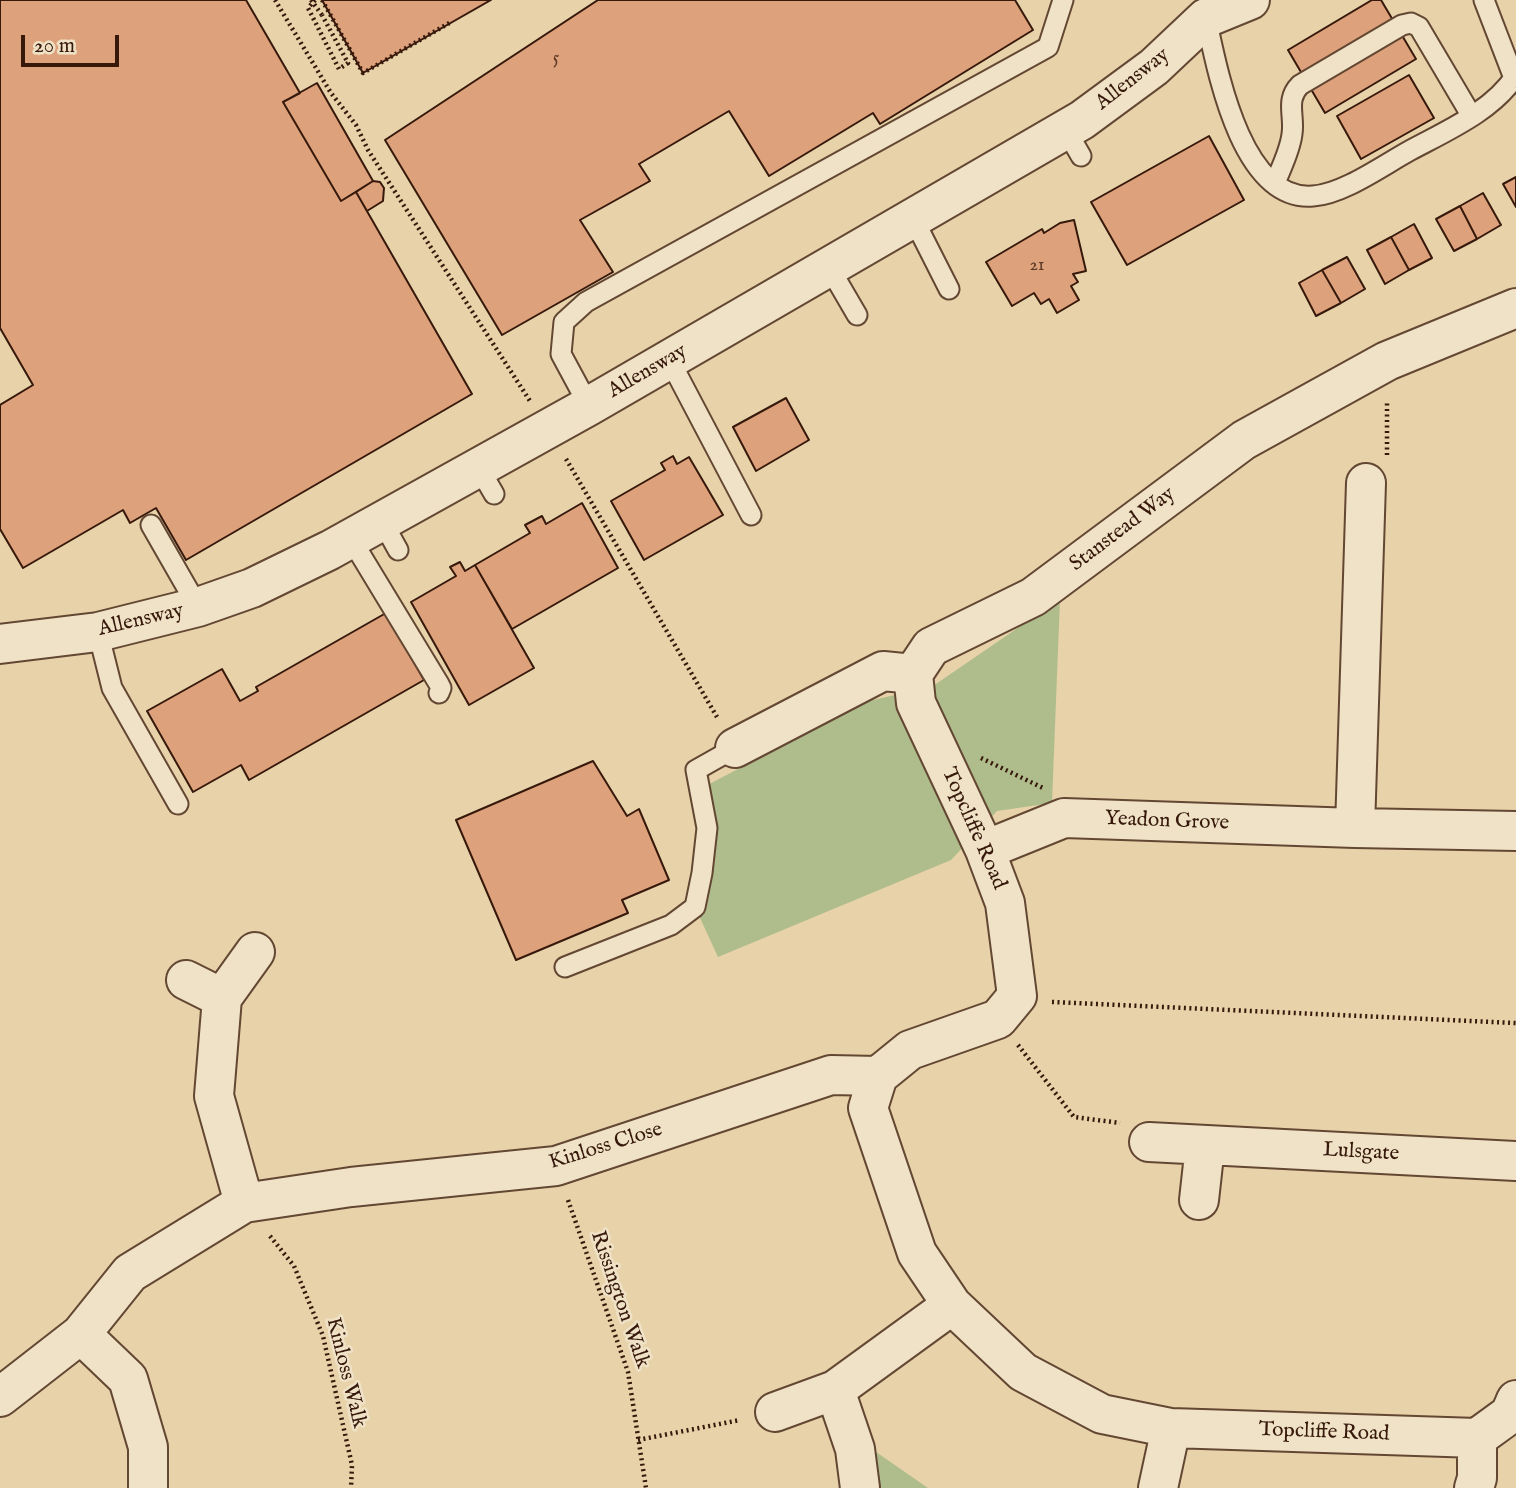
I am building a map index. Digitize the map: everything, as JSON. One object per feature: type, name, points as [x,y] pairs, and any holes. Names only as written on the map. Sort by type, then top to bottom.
[{"type":"street","name":"Allensway","points":[[0,644],[98,632],[198,607],[377,537],[487,481],[548,429],[913,218],[1073,143],[1154,67],[1200,9],[1250,0]]},
{"type":"street","name":"Stanstead Way","points":[[913,674],[931,647],[1033,597],[1244,440],[1387,361],[1516,307]]},
{"type":"street","points":[[1355,828],[1366,483]]},
{"type":"street","points":[[735,748],[883,671],[913,674]]},
{"type":"street","name":"Topcliffe Road","points":[[913,674],[916,703],[985,850],[1005,903],[1007,1008]]},
{"type":"street","name":"Yeadon Grove","points":[[985,850],[1064,818],[1516,831]]},
{"type":"street","points":[[244,1203],[214,1096],[222,998],[255,952]]},
{"type":"street","points":[[187,980],[222,998]]},
{"type":"street","points":[[878,1076],[910,1050],[1007,1008]]},
{"type":"street","name":"Kinloss Close","points":[[0,1397],[81,1334],[130,1273],[244,1203],[351,1187],[556,1166],[831,1075],[878,1076]]},
{"type":"street","name":"Topcliffe Road","points":[[878,1076],[868,1108],[917,1253],[952,1305],[1023,1372],[1102,1414],[1171,1428],[1477,1438]]},
{"type":"street","name":"Lulsgate","points":[[1149,1142],[1516,1161]]},
{"type":"street","points":[[1199,1199],[1205,1146]]},
{"type":"street","points":[[775,1412],[835,1390],[952,1305]]},
{"type":"street","points":[[81,1334],[128,1379],[148,1447],[148,1488]]},
{"type":"street","points":[[835,1390],[855,1448],[860,1488]]},
{"type":"street","points":[[1474,1488],[1477,1478],[1477,1438],[1510,1414],[1516,1400]]},
{"type":"street","points":[[1158,1488],[1171,1428]]},
{"type":"lane","points":[[589,406],[561,354],[564,322],[586,302],[1048,47],[1063,0]]},
{"type":"lane","points":[[1200,9],[1219,80],[1236,127],[1255,165],[1289,193],[1312,196],[1334,190],[1441,134],[1504,92],[1515,76],[1484,0]]},
{"type":"lane","points":[[1275,183],[1293,133],[1290,110],[1294,92],[1300,85],[1402,25],[1411,23],[1419,27],[1471,115]]},
{"type":"lane","points":[[913,218],[949,289]]},
{"type":"lane","points":[[829,267],[857,315]]},
{"type":"lane","points":[[669,359],[751,515]]},
{"type":"lane","points":[[151,525],[198,607]]},
{"type":"lane","points":[[377,537],[441,688],[439,693]]},
{"type":"lane","points":[[98,632],[112,688],[178,804]]},
{"type":"lane","points":[[565,967],[671,925],[695,907],[707,828],[696,770],[735,748]]},
{"type":"path","points":[[275,0],[331,93],[356,125],[368,150],[548,429],[735,748]]},
{"type":"path","points":[[313,0],[348,63],[339,69],[308,8],[313,0]]},
{"type":"path","points":[[322,0],[363,73],[451,22]]},
{"type":"path","points":[[1366,483],[1387,484],[1387,361]]},
{"type":"path","points":[[977,756],[1063,798],[1064,818]]},
{"type":"path","points":[[1149,1142],[1149,1126],[1074,1117],[1007,1008],[1062,1004],[1516,1023]]},
{"type":"path","name":"Rissington Walk","points":[[556,1166],[628,1372],[646,1488]]},
{"type":"path","name":"Kinloss Walk","points":[[244,1203],[294,1266],[323,1336],[352,1465],[351,1488]]},
{"type":"path","points":[[638,1440],[775,1412]]},
{"type":"green space","points":[[1060,599],[1052,803],[997,811],[951,860],[718,957],[695,907],[700,789],[865,702],[933,686]]},
{"type":"green space","points":[[876,1452],[928,1488],[872,1488],[869,1465]]},
{"type":"building","points":[[0,0],[246,0],[300,93],[283,102],[341,201],[356,192],[472,394],[186,560],[156,508],[130,523],[123,510],[23,568],[0,529],[0,405],[33,385],[0,328]]},
{"type":"building","points":[[322,0],[491,0],[363,73]]},
{"type":"building","points":[[598,0],[1015,0],[1033,30],[880,124],[873,113],[769,176],[729,111],[639,164],[650,181],[580,220],[613,272],[502,335],[385,140]]},
{"type":"building","points":[[1372,0],[1381,0],[1416,59],[1325,113],[1288,50]]},
{"type":"building","points":[[1409,75],[1434,118],[1361,159],[1337,116]]},
{"type":"building","points":[[317,83],[373,181],[341,201],[283,102]]},
{"type":"building","points":[[1209,136],[1244,200],[1127,265],[1091,202]]},
{"type":"building","points":[[1516,177],[1516,207],[1503,184]]},
{"type":"building","points":[[373,181],[380,182],[384,188],[383,201],[367,211],[356,192]]},
{"type":"building","points":[[1483,193],[1501,225],[1477,239],[1460,206]]},
{"type":"building","points":[[1460,206],[1477,239],[1454,251],[1436,219]]},
{"type":"building","points":[[1074,220],[1086,271],[1073,274],[1078,282],[1071,286],[1079,300],[1057,313],[1049,299],[1041,304],[1034,293],[1012,306],[986,262],[1042,229],[1044,233],[1060,223]]},
{"type":"building","points":[[1414,224],[1432,258],[1409,270],[1391,237]]},
{"type":"building","points":[[1391,237],[1409,270],[1385,284],[1367,250]]},
{"type":"building","points":[[1347,257],[1365,289],[1341,303],[1322,270]]},
{"type":"building","points":[[1322,270],[1341,303],[1316,316],[1299,283]]},
{"type":"building","points":[[786,398],[809,440],[756,471],[733,427]]},
{"type":"building","points":[[673,456],[677,464],[689,457],[723,515],[644,560],[611,501],[665,470],[661,463]]},
{"type":"building","points":[[582,503],[618,568],[512,629],[475,565],[530,533],[525,525],[542,516],[546,524]]},
{"type":"building","points":[[460,562],[465,571],[475,565],[534,668],[469,705],[411,602],[456,576],[450,567]]},
{"type":"building","points":[[386,613],[424,680],[249,780],[241,765],[193,792],[147,711],[222,669],[240,701],[258,691],[256,687]]},
{"type":"building","points":[[593,761],[627,816],[639,809],[669,880],[622,900],[628,913],[516,960],[456,820]]}]
